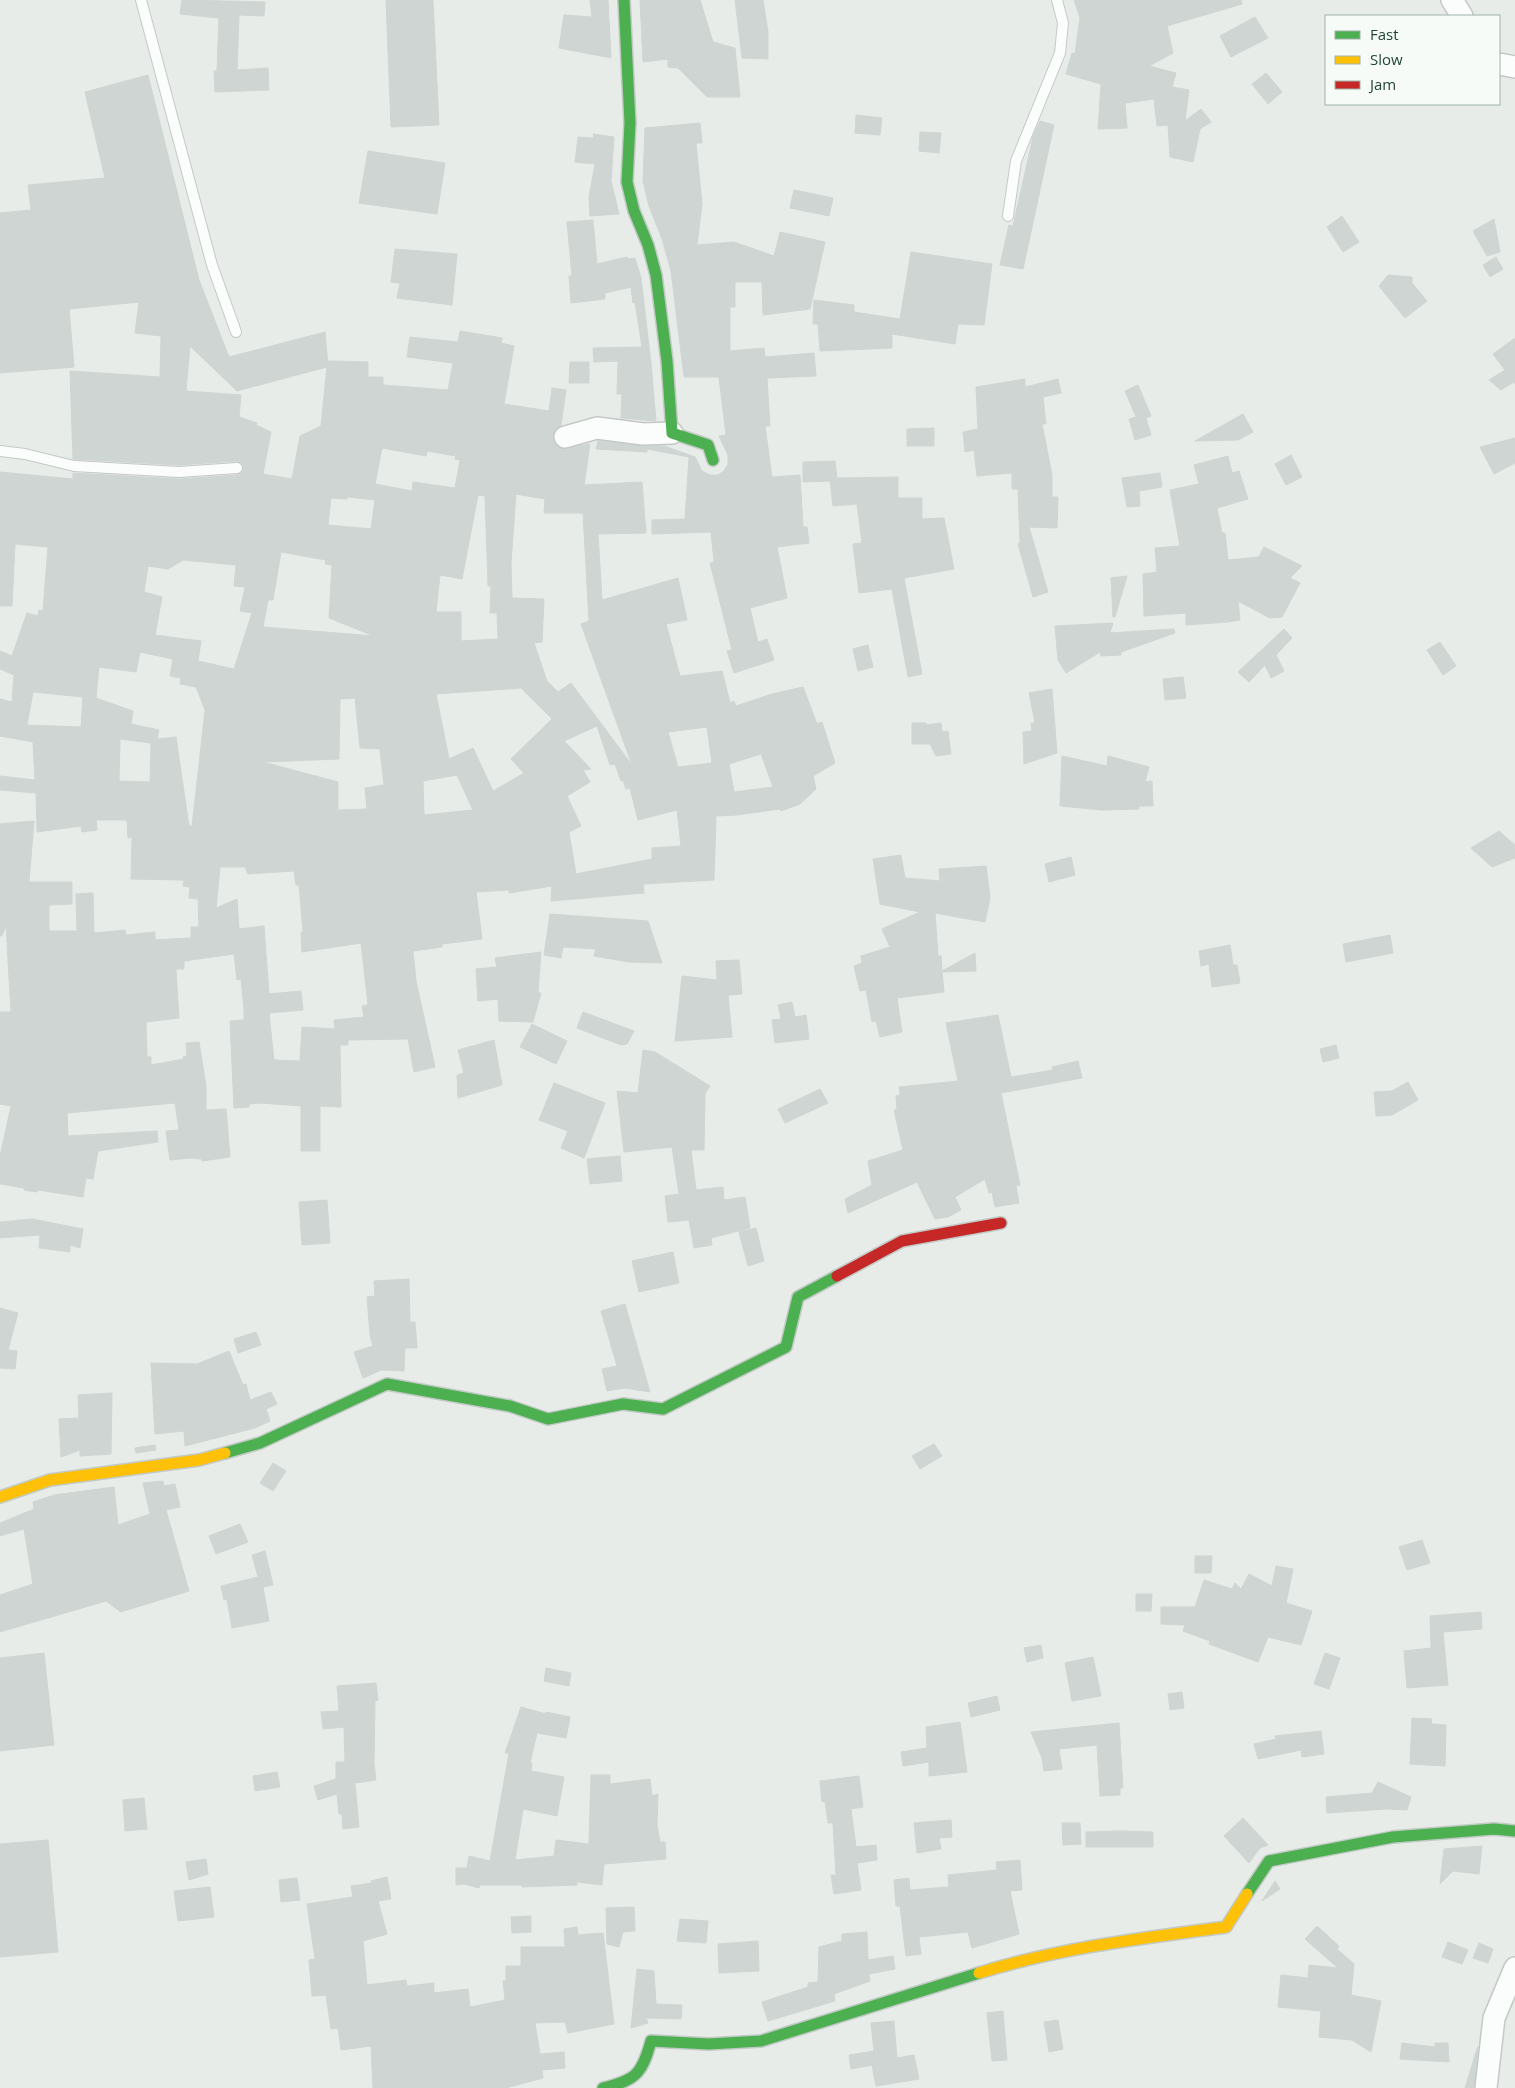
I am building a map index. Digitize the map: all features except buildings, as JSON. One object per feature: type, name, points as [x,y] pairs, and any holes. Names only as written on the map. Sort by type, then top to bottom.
[{"type":"street","points":[[624,0],[630,123],[627,182],[634,211],[648,246],[656,275],[667,361],[672,434]]},
{"type":"street","points":[[1452,0],[1461,15]]},
{"type":"street","points":[[1500,64],[1515,67]]},
{"type":"street","points":[[565,437],[597,428],[643,434],[672,434],[704,442],[708,445],[713,460]]},
{"type":"street","points":[[0,1497],[50,1480],[199,1460],[260,1443],[387,1384],[510,1406],[548,1419],[623,1404],[663,1409],[786,1347],[793,1335],[793,1306],[798,1297],[902,1241],[1001,1224]]},
{"type":"street","points":[[603,2088],[631,2082],[644,2065],[651,2041],[709,2044],[761,2041],[1020,1960],[1140,1938],[1226,1927],[1269,1861],[1392,1838],[1494,1829],[1515,1831]]},
{"type":"street","points":[[1486,2088],[1494,2018],[1515,1968]]},
{"type":"lane","points":[[141,0],[212,265],[236,332]]},
{"type":"lane","points":[[1008,216],[1016,161],[1060,53],[1063,22],[1057,0]]},
{"type":"lane","points":[[0,451],[26,454],[74,466],[179,472],[237,468]]},
{"type":"traffic: fast","points":[[624,0],[630,123],[627,182],[634,211],[648,245],[656,275],[667,361],[672,433],[708,445],[713,460]]},
{"type":"traffic: fast","points":[[225,1453],[260,1443],[387,1384],[510,1406],[548,1419],[623,1404],[663,1409],[786,1347],[798,1297],[837,1276]]},
{"type":"traffic: fast","points":[[1247,1894],[1269,1861],[1393,1837],[1494,1829],[1515,1831]]},
{"type":"traffic: fast","points":[[603,2088],[623,2082],[636,2074],[641,2068],[651,2041],[709,2044],[761,2041],[979,1973]]},
{"type":"traffic: slow","points":[[0,1497],[50,1480],[199,1460],[225,1453]]},
{"type":"traffic: slow","points":[[979,1973],[1070,1950],[1226,1927],[1247,1894]]},
{"type":"traffic: jam","points":[[837,1276],[902,1241],[1001,1223]]}]
